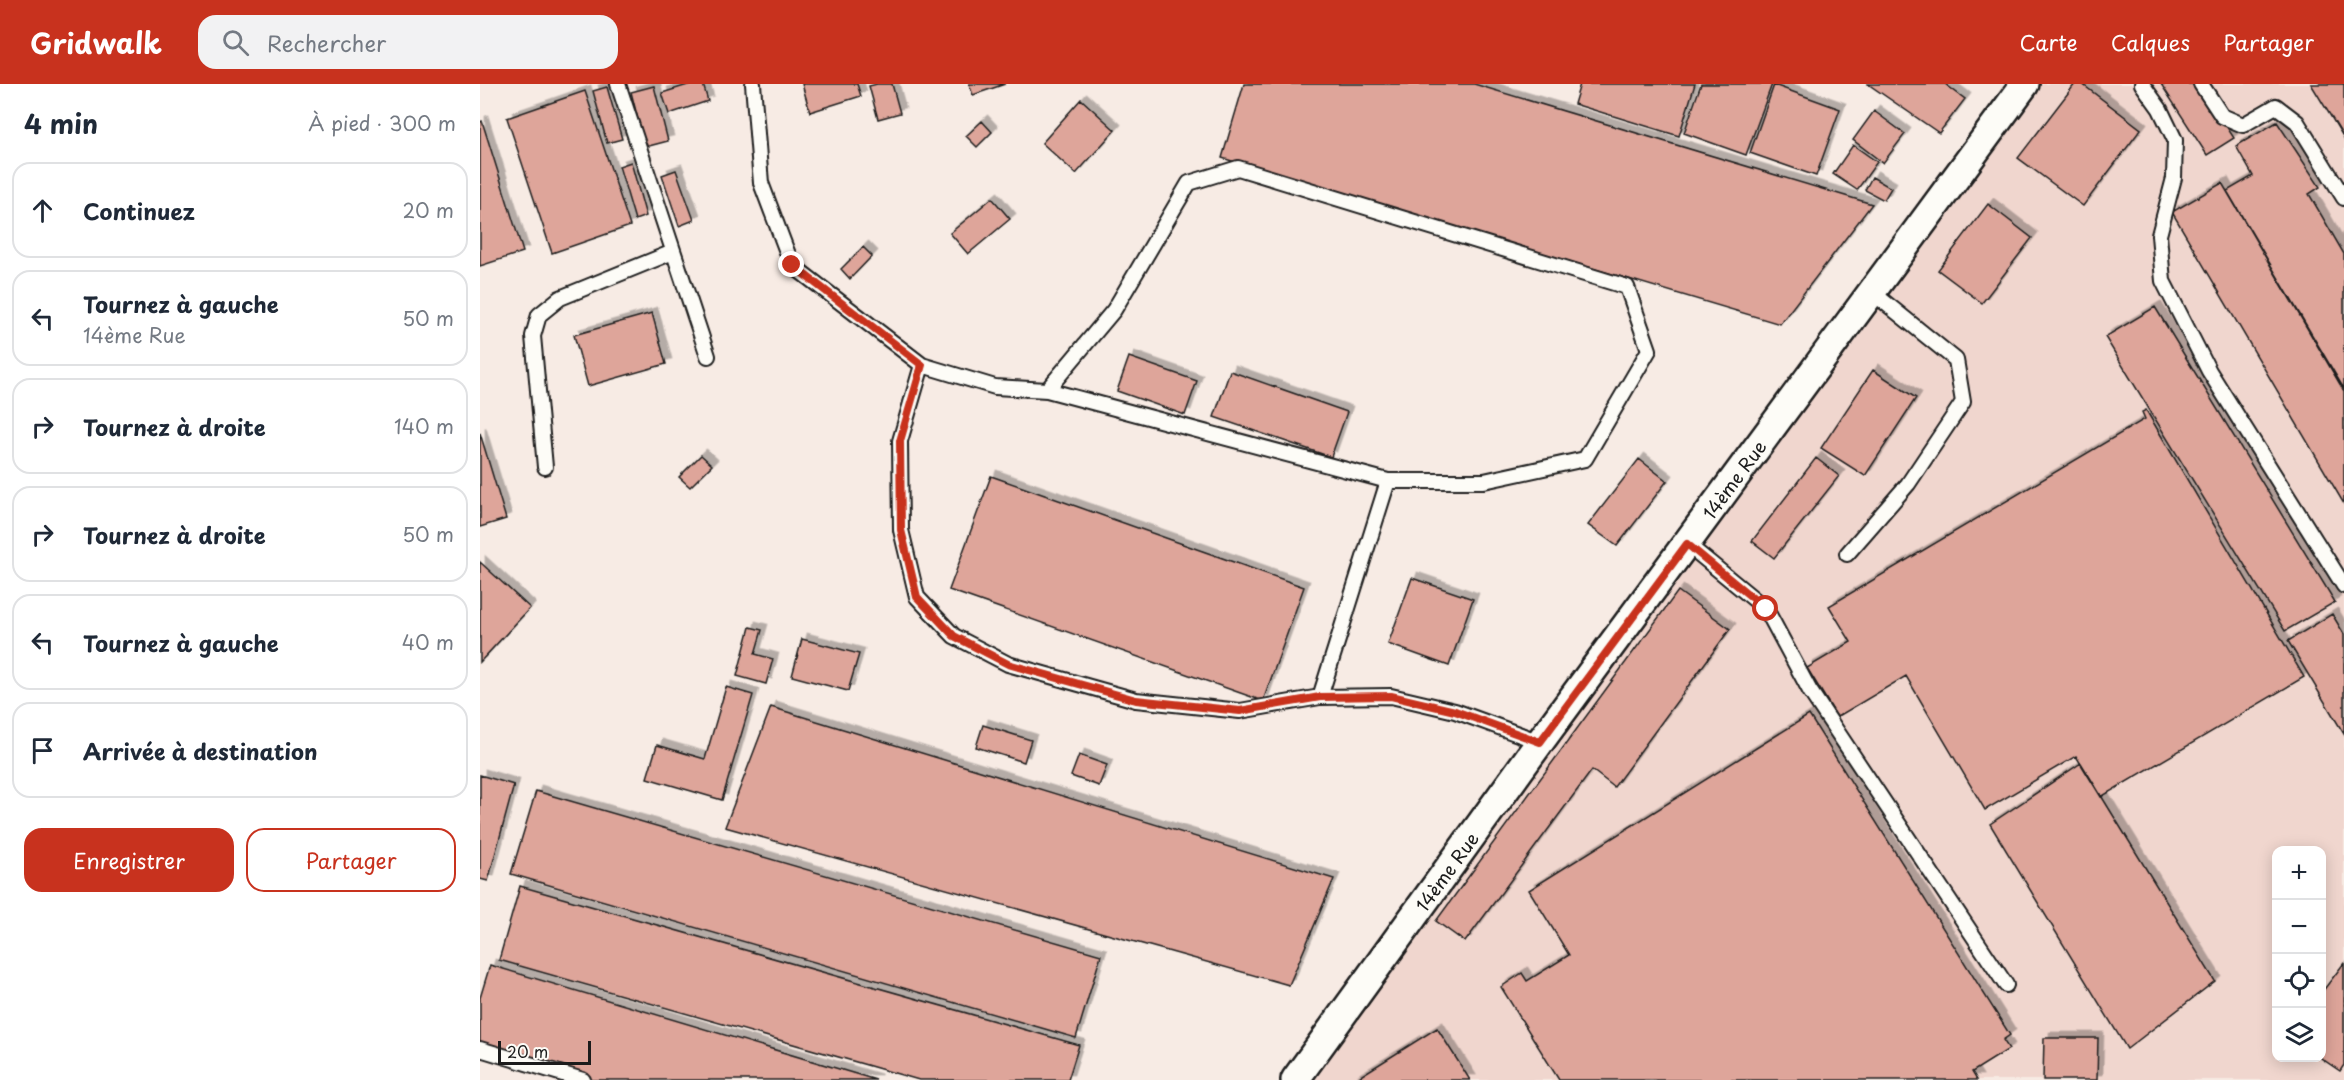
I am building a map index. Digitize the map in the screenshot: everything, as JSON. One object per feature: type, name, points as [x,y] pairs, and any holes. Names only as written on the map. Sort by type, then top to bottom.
[{"type":"street","name":"14ème Rue","points":[[1295,1080],[1540,742],[2025,84]]},
{"type":"lane","points":[[618,84],[708,356]]},
{"type":"lane","points":[[753,84],[761,183],[792,265],[922,365],[995,387],[1047,390],[1388,481],[1484,481],[1585,459],[1649,350],[1627,286],[1238,168],[1189,183],[1114,310],[1047,390]]},
{"type":"lane","points":[[2142,84],[2160,109],[2175,140],[2174,178],[2159,235],[2163,281],[2209,371],[2344,586]]},
{"type":"lane","points":[[2201,84],[2222,116],[2243,125],[2276,106],[2297,122],[2344,198]]},
{"type":"lane","points":[[545,467],[533,336],[539,315],[560,298],[673,252]]},
{"type":"lane","points":[[1848,554],[1908,484],[1963,402],[1956,360],[1872,292]]},
{"type":"lane","points":[[922,365],[900,441],[901,530],[917,597],[954,636],[1008,664],[1136,700],[1240,711],[1320,697],[1391,696],[1455,711],[1540,742]]},
{"type":"lane","points":[[1320,697],[1388,481]]},
{"type":"lane","points":[[1687,544],[1766,609],[1810,691],[2006,985]]},
{"type":"lane","points":[[480,1049],[583,1080]]},
{"type":"shaded area","points":[[2039,84],[2344,84],[2344,1080],[1301,1080]]},
{"type":"building","points":[[691,84],[703,84],[708,101],[669,114],[662,93]]},
{"type":"building","points":[[802,84],[857,84],[861,96],[810,112]]},
{"type":"building","points":[[892,84],[900,113],[878,119],[869,86]]},
{"type":"building","points":[[969,84],[1005,84],[973,95]]},
{"type":"building","points":[[1244,84],[1474,84],[1872,204],[1780,324],[1222,158]]},
{"type":"building","points":[[1580,84],[1695,84],[1679,136],[1574,104]]},
{"type":"building","points":[[1701,84],[1772,84],[1746,155],[1684,133]]},
{"type":"building","points":[[1868,84],[1945,84],[1965,99],[1939,133]]},
{"type":"building","points":[[2075,84],[2082,84],[2141,129],[2083,206],[2018,158]]},
{"type":"building","points":[[2161,84],[2199,84],[2234,138],[2207,155]]},
{"type":"building","points":[[2311,84],[2344,84],[2344,138]]},
{"type":"building","points":[[1774,85],[1840,109],[1816,176],[1750,153]]},
{"type":"building","points":[[654,86],[668,141],[645,147],[631,92]]},
{"type":"building","points":[[607,87],[622,139],[607,143],[593,91]]},
{"type":"building","points":[[585,91],[630,226],[552,253],[507,118]]},
{"type":"building","points":[[1081,99],[1115,130],[1076,174],[1042,143]]},
{"type":"building","points":[[1874,111],[1905,134],[1883,163],[1853,140]]},
{"type":"building","points":[[482,121],[523,252],[480,266],[480,122]]},
{"type":"building","points":[[982,121],[992,132],[977,147],[966,136]]},
{"type":"building","points":[[2277,122],[2320,187],[2309,194],[2344,254],[2344,389],[2227,191],[2253,176],[2236,146]]},
{"type":"building","points":[[1853,145],[1877,162],[1857,190],[1833,174]]},
{"type":"building","points":[[631,162],[646,216],[635,220],[619,166]]},
{"type":"building","points":[[676,170],[694,220],[679,226],[662,175]]},
{"type":"building","points":[[1872,177],[1891,188],[1884,200],[1865,190]]},
{"type":"building","points":[[2222,183],[2344,391],[2344,504],[2172,212]]},
{"type":"building","points":[[992,198],[1010,219],[968,254],[950,233]]},
{"type":"building","points":[[1988,204],[2032,238],[1982,303],[1938,270]]},
{"type":"building","points":[[863,247],[872,256],[850,279],[841,269]]},
{"type":"building","points":[[2155,307],[2335,602],[2285,631],[2105,337]]},
{"type":"building","points":[[652,313],[666,364],[588,386],[574,335]]},
{"type":"building","points":[[1129,357],[1197,381],[1185,415],[1117,391]]},
{"type":"building","points":[[1873,370],[1916,398],[1865,476],[1821,448]]},
{"type":"building","points":[[1230,371],[1347,412],[1331,457],[1214,417]]},
{"type":"building","points":[[2146,410],[2304,677],[2101,797],[2076,756],[1985,810],[1906,676],[1837,717],[1807,668],[1851,642],[1829,606],[2145,419],[2142,412]]},
{"type":"building","points":[[480,433],[506,519],[480,527]]},
{"type":"building","points":[[701,455],[712,465],[690,487],[679,477]]},
{"type":"building","points":[[1816,458],[1839,476],[1774,558],[1752,541]]},
{"type":"building","points":[[1639,459],[1667,481],[1617,546],[1588,525]]},
{"type":"building","points":[[991,476],[1304,587],[1263,701],[949,590]]},
{"type":"building","points":[[480,562],[530,608],[480,662]]},
{"type":"building","points":[[1412,578],[1473,599],[1449,666],[1388,644]]},
{"type":"building","points":[[1678,591],[1730,629],[1614,787],[1592,770],[1465,942],[1436,921]]},
{"type":"building","points":[[2332,614],[2344,634],[2344,734],[2288,641]]},
{"type":"building","points":[[750,627],[762,630],[755,654],[773,659],[766,684],[737,676]]},
{"type":"building","points":[[802,639],[859,654],[848,691],[792,676]]},
{"type":"building","points":[[726,687],[753,695],[722,800],[647,778],[657,745],[705,759]]},
{"type":"building","points":[[771,707],[1334,879],[1289,985],[725,827]]},
{"type":"building","points":[[1809,715],[2010,1035],[2003,1040],[2009,1049],[1972,1072],[1977,1080],[1559,1080],[1501,987],[1522,973],[1527,981],[1569,955],[1529,890]]},
{"type":"building","points":[[983,725],[1031,740],[1024,762],[976,747]]},
{"type":"building","points":[[1079,755],[1107,765],[1099,786],[1071,776]]},
{"type":"building","points":[[2081,763],[2215,981],[2127,1049],[1990,824]]},
{"type":"building","points":[[480,775],[514,785],[488,881],[480,879]]},
{"type":"building","points":[[536,791],[1101,955],[1076,1038],[511,874]]},
{"type":"building","points":[[520,886],[1079,1045],[1068,1080],[919,1080],[499,960]]},
{"type":"building","points":[[2344,963],[2344,1065],[2340,1071],[2326,1061],[2326,987]]},
{"type":"building","points":[[490,965],[876,1080],[592,1080],[480,1046],[480,998]]},
{"type":"building","points":[[1437,1028],[1470,1080],[1354,1080]]},
{"type":"building","points":[[2044,1038],[2098,1038],[2097,1080],[2043,1080]]},
{"type":"route","points":[[792,265],[922,365],[900,441],[901,530],[917,597],[954,636],[1008,664],[1136,700],[1240,711],[1320,697],[1391,696],[1455,711],[1540,742],[1687,544],[1766,609]]}]
